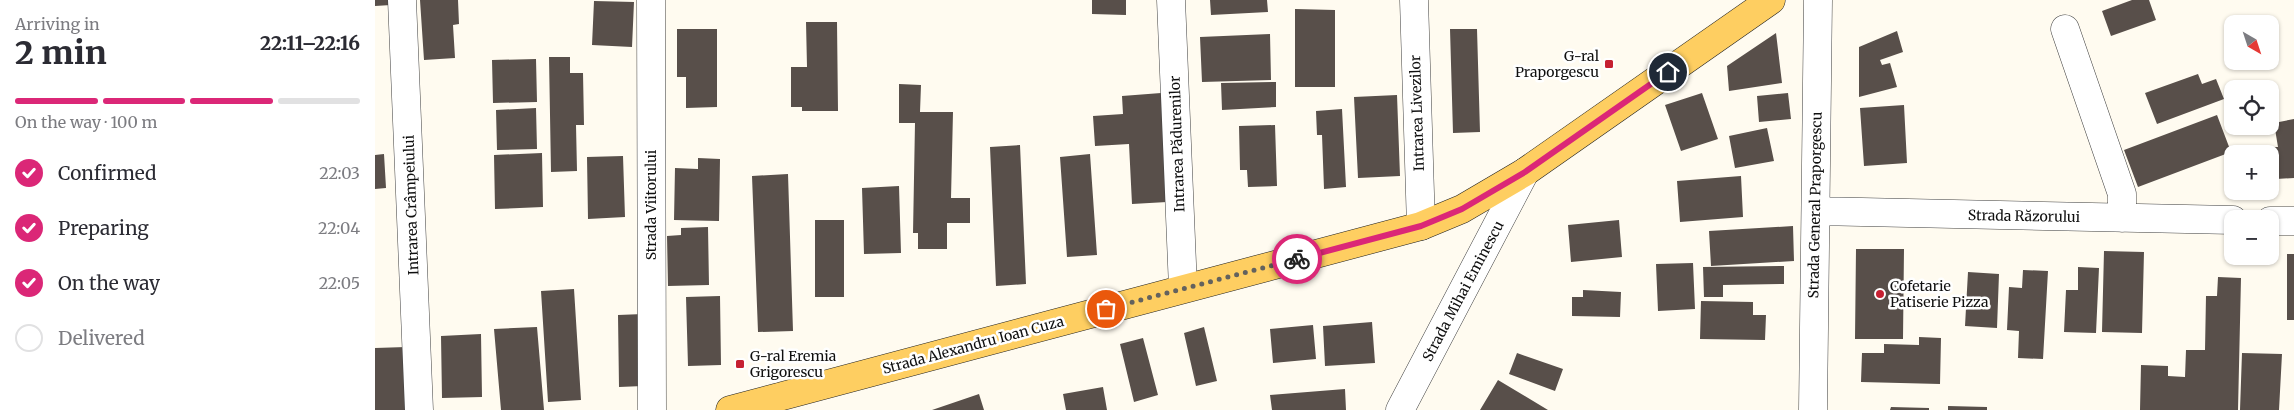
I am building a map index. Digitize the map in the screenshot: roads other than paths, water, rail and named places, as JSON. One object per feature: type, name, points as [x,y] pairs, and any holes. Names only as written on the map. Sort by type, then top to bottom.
[{"type":"main road","name":"Strada Alexandru Ioan Cuza","points":[[730,410],[801,401],[1183,288],[1421,226],[1462,209],[1525,172],[1771,0]]},
{"type":"street","name":"Intrarea Crâmpeiului","points":[[402,0],[419,410]]},
{"type":"street","name":"Strada Viitorului","points":[[651,0],[652,410]]},
{"type":"street","name":"Intrarea Pădurenilor","points":[[1171,0],[1183,288]]},
{"type":"street","name":"Intrarea Livezilor","points":[[1414,0],[1421,226]]},
{"type":"street","name":"Strada General Praporgescu","points":[[1813,410],[1818,0]]},
{"type":"street","points":[[2065,29],[2122,194],[2122,218]]},
{"type":"street","name":"Strada Mihai Eminescu","points":[[1400,410],[1525,172]]},
{"type":"street","name":"Strada Răzorului","points":[[1815,212],[2224,220]]},
{"type":"street","points":[[2279,221],[2294,221]]},
{"type":"place","name":"G-ral Praporgescu","points":[[1609,64]]},
{"type":"place","name":"Cofetarie Patiserie Pizza","points":[[1880,294]]},
{"type":"place","name":"G-ral Eremia Grigorescu","points":[[740,364]]}]
